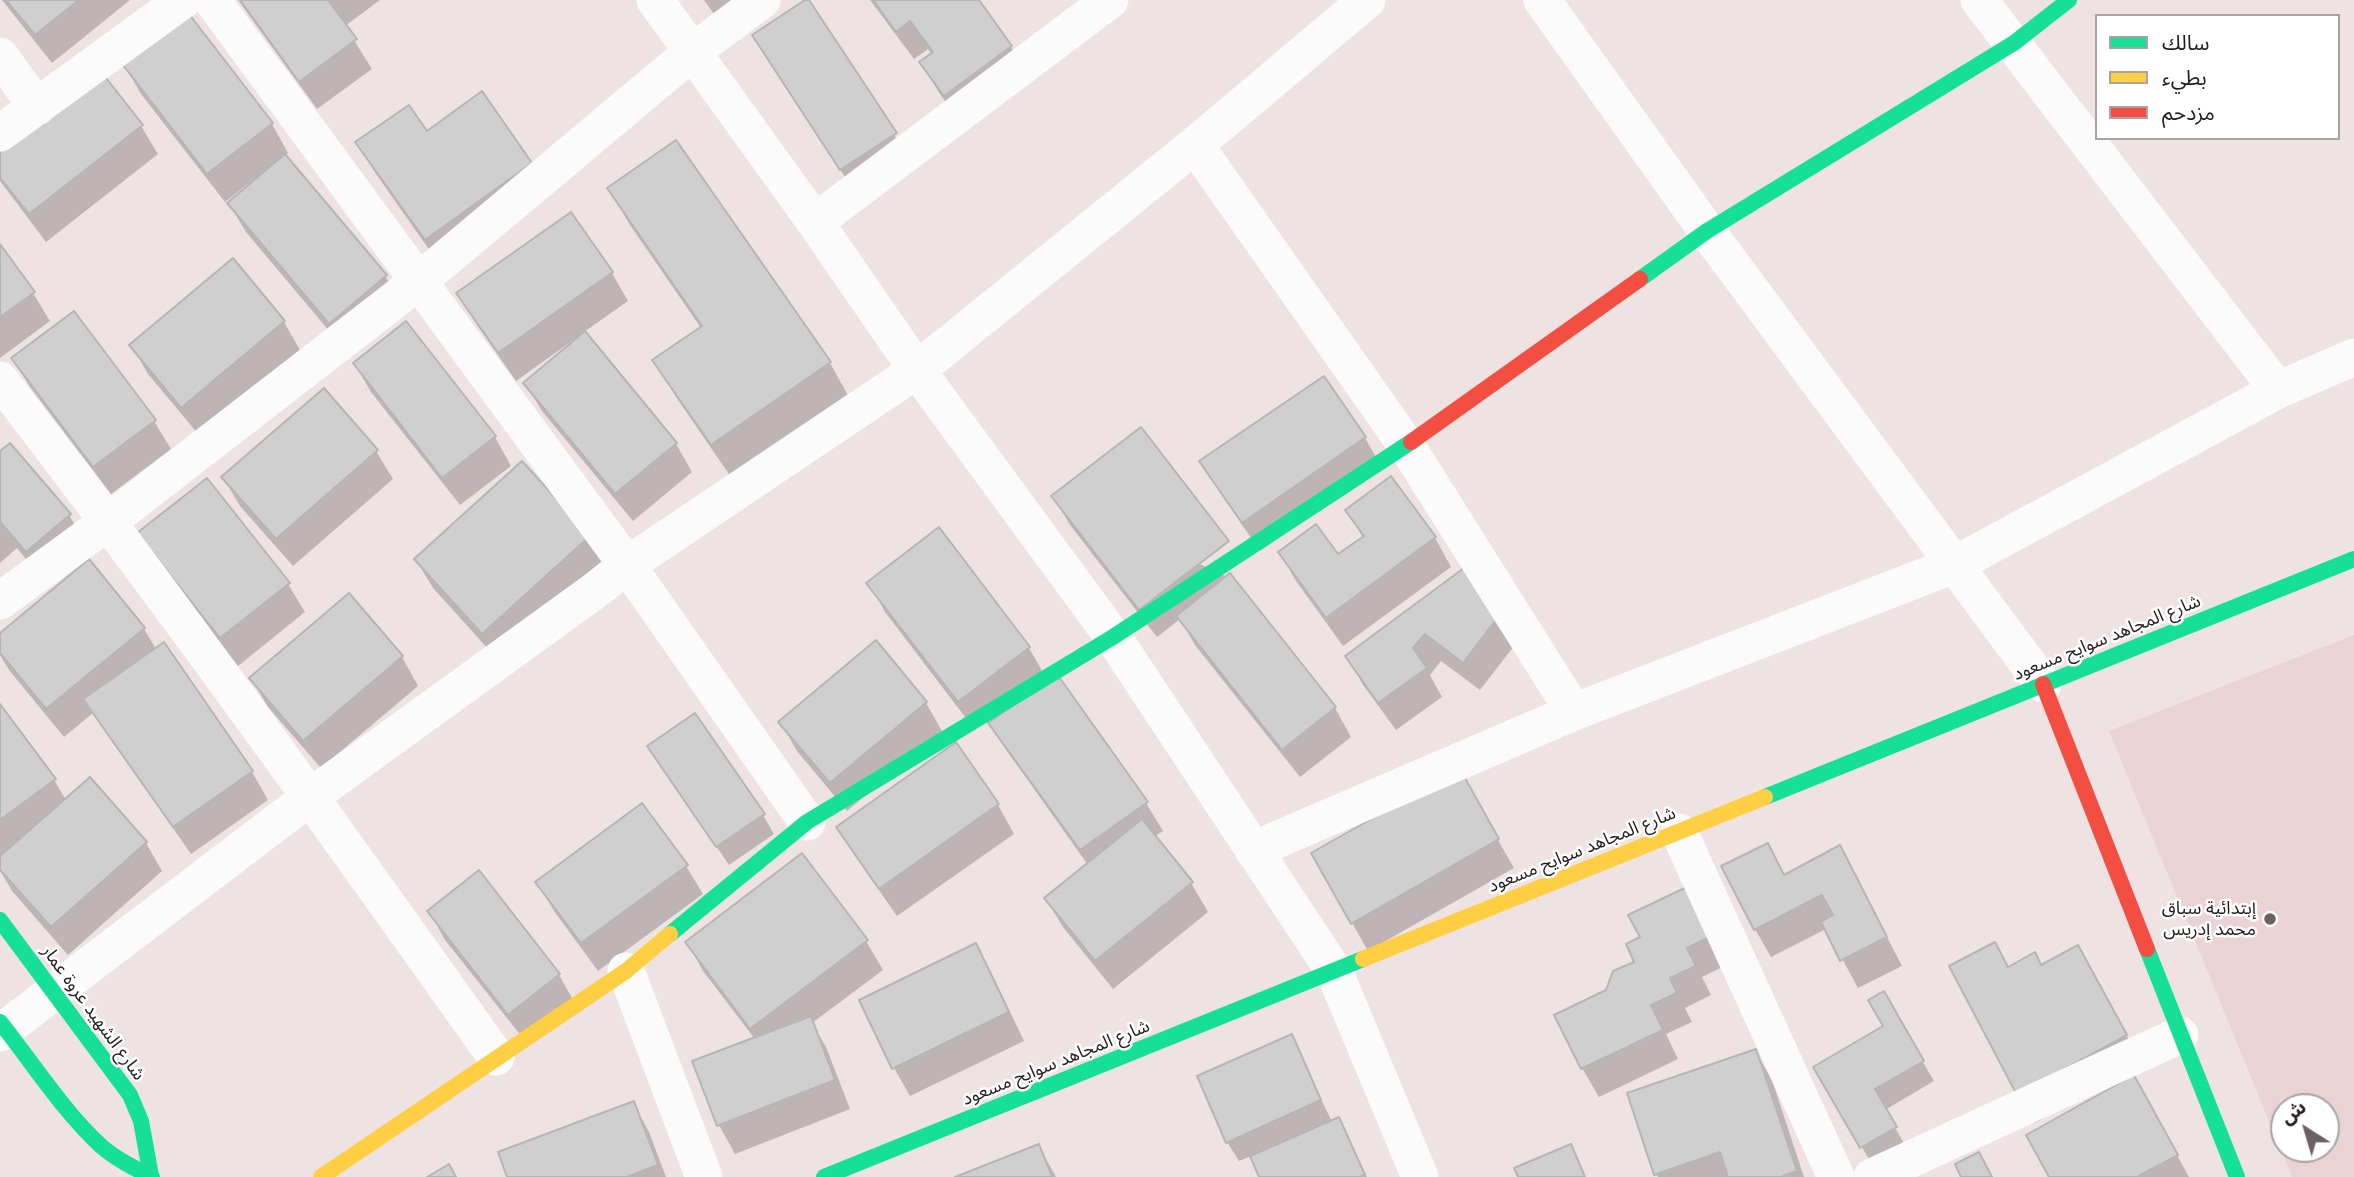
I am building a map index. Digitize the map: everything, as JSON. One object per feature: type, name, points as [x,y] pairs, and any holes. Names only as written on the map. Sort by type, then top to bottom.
[{"type":"street","points":[[0,133],[183,0]]},
{"type":"street","points":[[212,0],[627,565],[807,822]]},
{"type":"street","points":[[654,0],[731,103],[917,370],[1113,637],[1334,971],[1420,1177]]},
{"type":"street","points":[[0,601],[109,521],[419,281],[691,53],[762,0]]},
{"type":"street","points":[[815,222],[1110,0]]},
{"type":"street","points":[[2,1028],[56,992],[310,797],[627,565],[917,370],[1195,145],[1367,0]]},
{"type":"street","points":[[1542,0],[1707,231],[2043,684],[2237,1177]]},
{"type":"street","points":[[1979,0],[2278,390]]},
{"type":"street","points":[[321,1177],[626,971],[807,822],[1113,637],[1406,445],[1707,231],[2014,43],[2069,0]]},
{"type":"street","points":[[0,56],[37,107]]},
{"type":"street","points":[[1195,145],[1406,445],[1574,712]]},
{"type":"street","points":[[1253,850],[1574,712],[1954,565],[2278,390],[2354,357]]},
{"type":"street","points":[[0,380],[109,521],[496,1057]]},
{"type":"street","name":"شارع المجاهد سوايح مسعود","points":[[824,1177],[2354,559]]},
{"type":"street","points":[[1679,832],[1836,1177]]},
{"type":"street","name":"شارع الشهيد عروة عمار","points":[[0,920],[130,1095],[141,1121],[151,1177]]},
{"type":"street","points":[[626,971],[704,1177]]},
{"type":"street","name":"شارع الشهيد عروة عمار","points":[[2,1028],[82,1128],[125,1164],[151,1177]]},
{"type":"street","points":[[1872,1177],[2180,1035]]},
{"type":"shaded area","name":"إبتدائية سباق محمد إدريس","points":[[2354,635],[2354,1177],[2292,1177],[2286,1163],[2340,1163],[2340,1093],[2270,1093],[2270,1123],[2109,731]]},
{"type":"building","points":[[6,0],[79,0],[35,35]]},
{"type":"building","points":[[240,0],[328,0],[357,39],[299,82]]},
{"type":"building","points":[[809,0],[897,133],[840,170],[752,35]]},
{"type":"building","points":[[873,0],[979,0],[1012,46],[944,96],[919,62],[933,52],[910,21],[896,32]]},
{"type":"building","points":[[189,14],[273,123],[207,174],[123,65]]},
{"type":"building","points":[[99,69],[143,125],[29,214],[0,178],[0,147]]},
{"type":"building","points":[[482,91],[532,163],[425,240],[355,142],[409,105],[427,131]]},
{"type":"building","points":[[676,140],[831,362],[711,445],[652,360],[702,326],[607,188]]},
{"type":"building","points":[[285,154],[387,275],[329,324],[227,203]]},
{"type":"building","points":[[571,212],[613,272],[498,353],[456,293]]},
{"type":"building","points":[[0,244],[35,292],[0,317]]},
{"type":"building","points":[[233,258],[285,321],[181,408],[129,345]]},
{"type":"building","points":[[74,311],[156,420],[93,467],[11,358]]},
{"type":"building","points":[[406,321],[496,436],[442,478],[353,363]]},
{"type":"building","points":[[585,331],[677,443],[615,494],[523,383]]},
{"type":"building","points":[[1324,376],[1366,437],[1242,523],[1199,461]]},
{"type":"building","points":[[324,388],[378,450],[276,539],[221,477]]},
{"type":"building","points":[[1141,427],[1229,541],[1139,610],[1051,496]]},
{"type":"building","points":[[10,443],[71,514],[26,552],[0,522],[0,451]]},
{"type":"building","points":[[522,461],[590,536],[482,634],[414,559]]},
{"type":"building","points":[[1391,476],[1436,537],[1326,618],[1278,552],[1316,524],[1338,554],[1364,536],[1345,510]]},
{"type":"building","points":[[207,478],[290,583],[220,638],[137,533]]},
{"type":"building","points":[[939,527],[1030,647],[958,702],[866,583]]},
{"type":"building","points":[[89,559],[145,628],[46,709],[0,653],[0,633]]},
{"type":"building","points":[[1464,568],[1499,616],[1463,663],[1425,634],[1413,648],[1427,668],[1378,703],[1345,656]]},
{"type":"building","points":[[1230,573],[1336,707],[1282,750],[1176,616]]},
{"type":"building","points":[[349,593],[403,656],[303,741],[249,678]]},
{"type":"building","points":[[876,640],[927,702],[830,783],[778,722]]},
{"type":"building","points":[[164,642],[253,771],[173,827],[83,699]]},
{"type":"building","points":[[1057,674],[1148,802],[1080,850],[988,723]]},
{"type":"building","points":[[0,704],[56,779],[0,820]]},
{"type":"building","points":[[695,713],[765,814],[716,847],[647,746]]},
{"type":"building","points":[[956,742],[999,804],[879,889],[836,827]]},
{"type":"building","points":[[1460,769],[1499,839],[1351,924],[1311,853]]},
{"type":"building","points":[[90,777],[147,842],[51,927],[0,870],[0,856]]},
{"type":"building","points":[[642,803],[688,865],[581,943],[535,882]]},
{"type":"building","points":[[1142,819],[1193,882],[1095,961],[1044,898]]},
{"type":"building","points":[[1768,843],[1784,875],[1840,845],[1887,937],[1840,961],[1821,922],[1833,915],[1822,895],[1754,930],[1721,866]]},
{"type":"building","points":[[802,853],[868,940],[750,1029],[685,942]]},
{"type":"building","points":[[479,870],[560,974],[508,1015],[427,911]]},
{"type":"building","points":[[1691,885],[1714,935],[1687,948],[1696,966],[1670,978],[1677,993],[1651,1005],[1663,1030],[1581,1069],[1554,1015],[1606,990],[1613,971],[1634,962],[1626,944],[1640,937],[1628,915]]},
{"type":"building","points":[[1995,942],[2008,967],[2035,952],[2041,965],[2078,945],[2127,1035],[2017,1095],[1949,966]]},
{"type":"building","points":[[976,943],[1009,1012],[892,1069],[859,1000]]},
{"type":"building","points":[[1884,991],[1924,1061],[1875,1089],[1897,1127],[1860,1148],[1813,1067],[1883,1026],[1868,1000]]},
{"type":"building","points":[[811,1016],[835,1080],[717,1126],[692,1061]]},
{"type":"building","points":[[1292,1034],[1321,1100],[1226,1143],[1197,1076]]},
{"type":"building","points":[[1756,1049],[1797,1171],[1780,1177],[1728,1177],[1720,1152],[1654,1175],[1627,1093]]},
{"type":"building","points":[[2134,1075],[2178,1155],[2137,1177],[2049,1177],[2026,1135]]},
{"type":"building","points":[[634,1101],[658,1165],[627,1177],[507,1177],[498,1152]]},
{"type":"building","points":[[1339,1117],[1365,1175],[1259,1177],[1250,1156]]},
{"type":"building","points":[[1039,1144],[1052,1177],[955,1177]]},
{"type":"building","points":[[1571,1144],[1585,1177],[1518,1177],[1514,1168]]},
{"type":"building","points":[[1979,1152],[1992,1177],[1961,1177],[1955,1164]]},
{"type":"building","points":[[449,1164],[456,1177],[427,1177]]},
{"type":"traffic: fast","points":[[1640,279],[1707,231],[2014,43],[2069,0]]},
{"type":"traffic: fast","points":[[670,934],[807,822],[1113,637],[1411,442]]},
{"type":"traffic: fast","points":[[1765,797],[2354,559]]},
{"type":"traffic: fast","points":[[0,920],[130,1095],[141,1121],[151,1176]]},
{"type":"traffic: fast","points":[[2147,949],[2237,1177]]},
{"type":"traffic: fast","points":[[824,1177],[1363,959]]},
{"type":"traffic: fast","points":[[0,1022],[87,1132],[113,1155],[152,1177]]},
{"type":"traffic: slow","points":[[1363,959],[1765,797]]},
{"type":"traffic: slow","points":[[321,1177],[626,971],[670,934]]},
{"type":"traffic: jam","points":[[1411,442],[1640,279]]},
{"type":"traffic: jam","points":[[2043,684],[2147,949]]},
{"type":"place","name":"إبتدائية سباق محمد إدريس","points":[[2270,919]]}]
